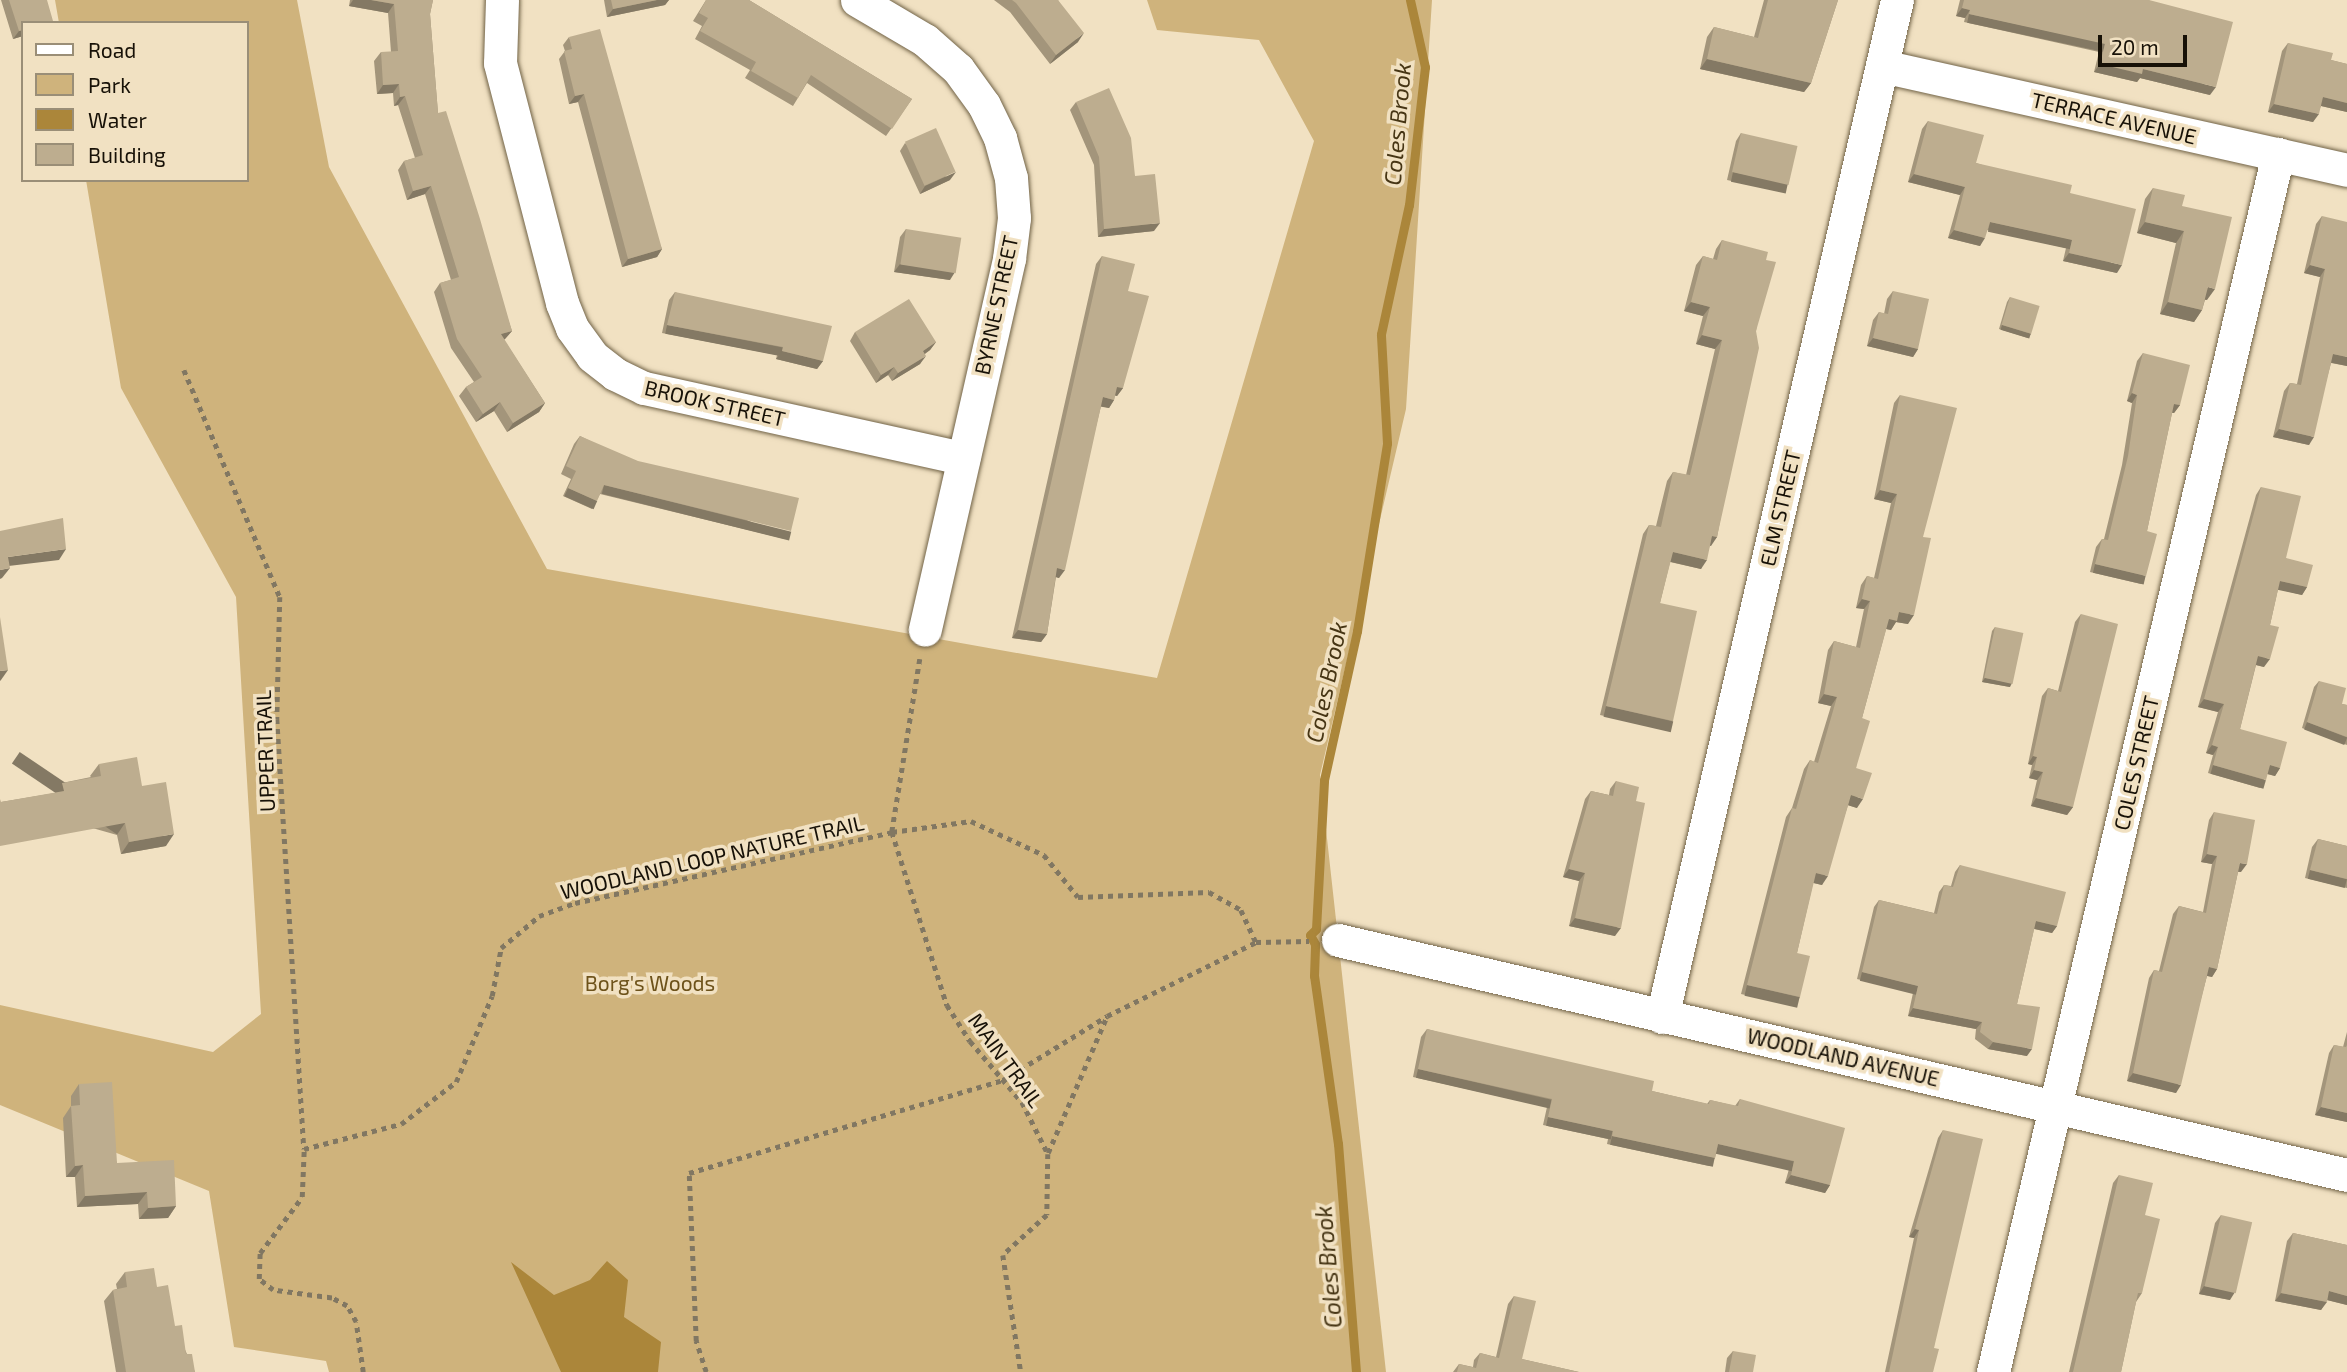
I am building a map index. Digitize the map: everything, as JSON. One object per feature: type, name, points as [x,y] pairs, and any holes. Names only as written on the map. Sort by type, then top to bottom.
[{"type":"street","name":"BROOK STREET","points":[[502,0],[499,28],[504,76],[562,303],[572,328],[593,356],[615,374],[644,388],[962,458]]},
{"type":"street","name":"BYRNE STREET","points":[[857,0],[925,40],[958,69],[985,105],[1000,138],[1011,178],[1014,218],[1009,258],[925,630]]},
{"type":"street","name":"ELM STREET","points":[[1662,1017],[1897,0]]},
{"type":"street","name":"TERRACE AVENUE","points":[[1882,65],[2347,170]]},
{"type":"street","name":"COLES STREET","points":[[1993,1372],[2278,155]]},
{"type":"street","name":"WOODLAND AVENUE","points":[[1338,940],[2347,1175]]},
{"type":"path","name":"UPPER TRAIL","points":[[184,370],[280,597],[277,719],[304,1149]]},
{"type":"path","name":"MAIN TRAIL","points":[[925,630],[892,832],[947,1005],[1022,1102],[1048,1154],[1047,1215],[1003,1255],[1021,1372]]},
{"type":"path","name":"WOODLAND LOOP NATURE TRAIL","points":[[304,1149],[401,1124],[456,1082],[492,996],[501,948],[539,916],[575,903],[892,832],[971,821],[1044,855],[1078,897],[1209,892],[1241,910],[1256,942]]},
{"type":"path","points":[[706,1372],[696,1341],[689,1173],[1003,1080],[1107,1016],[1256,942],[1338,940]]},
{"type":"path","points":[[1048,1154],[1107,1016]]},
{"type":"path","points":[[304,1149],[302,1197],[260,1253],[259,1279],[273,1290],[332,1298],[347,1306],[356,1322],[363,1372]]},
{"type":"green space","name":"Borg's Woods","points":[[55,0],[297,0],[329,167],[547,569],[1157,678],[1314,141],[1259,40],[1157,30],[1147,0],[1432,0],[1406,409],[1320,775],[1386,1372],[329,1372],[326,1361],[234,1347],[209,1191],[0,1105],[0,1005],[213,1052],[261,1014],[236,597],[121,388],[86,182],[248,182],[248,21],[59,21]]},
{"type":"water","points":[[607,1261],[628,1280],[624,1317],[661,1342],[658,1372],[561,1372],[511,1262],[554,1295],[590,1280]]},
{"type":"building","points":[[9,0],[47,0],[53,21],[21,21],[19,31]]},
{"type":"building","points":[[371,0],[433,0],[430,14],[438,113],[446,111],[512,331],[501,334],[545,403],[513,423],[500,402],[483,414],[466,387],[482,377],[457,339],[440,283],[459,277],[431,186],[413,191],[404,161],[423,155],[405,96],[400,97],[399,84],[383,85],[381,52],[398,51],[394,4]]},
{"type":"building","points":[[611,0],[657,0],[613,9]]},
{"type":"building","points":[[706,0],[749,0],[912,99],[892,129],[811,75],[798,98],[751,71],[756,62],[700,31],[708,18],[699,13]]},
{"type":"building","points":[[1012,0],[1058,0],[1084,33],[1056,55]]},
{"type":"building","points":[[1768,0],[1838,0],[1811,83],[1707,59],[1714,27],[1758,38]]},
{"type":"building","points":[[1964,0],[2149,0],[2233,22],[2216,87],[2143,69],[2142,74],[2100,64],[2105,44],[1969,14],[1970,10],[1962,8]]},
{"type":"building","points":[[600,29],[662,249],[628,259],[584,94],[575,96],[564,51],[572,49],[569,37]]},
{"type":"building","points":[[2288,43],[2333,53],[2331,60],[2347,64],[2347,103],[2323,97],[2319,114],[2274,104]]},
{"type":"building","points":[[1109,88],[1131,138],[1135,176],[1155,174],[1160,223],[1104,229],[1099,157],[1076,102]]},
{"type":"building","points":[[1928,121],[1984,135],[1976,163],[2072,185],[2070,193],[2136,209],[2122,265],[2069,253],[2072,240],[1990,222],[1985,238],[1954,230],[1965,187],[1914,174]]},
{"type":"building","points":[[936,128],[956,172],[924,186],[905,142]]},
{"type":"building","points":[[1741,133],[1798,146],[1789,185],[1732,172]]},
{"type":"building","points":[[2153,188],[2185,195],[2182,206],[2232,217],[2215,289],[2208,287],[2202,310],[2168,302],[2184,231],[2145,222]]},
{"type":"building","points":[[2322,216],[2347,222],[2347,357],[2333,354],[2314,437],[2279,429],[2290,383],[2301,385],[2325,269],[2310,265]]},
{"type":"building","points":[[906,229],[961,238],[956,273],[900,265]]},
{"type":"building","points":[[1722,240],[1768,252],[1766,260],[1776,262],[1756,331],[1759,348],[1717,537],[1712,536],[1707,560],[1673,552],[1660,603],[1697,611],[1673,721],[1606,706],[1649,525],[1661,527],[1673,472],[1690,475],[1722,340],[1702,335],[1710,307],[1691,302],[1703,256],[1717,260]]},
{"type":"building","points":[[1102,256],[1135,264],[1128,291],[1149,296],[1123,388],[1117,387],[1114,400],[1103,397],[1065,570],[1057,568],[1047,634],[1018,630]]},
{"type":"building","points":[[1893,291],[1929,299],[1918,349],[1873,338],[1879,312],[1888,314]]},
{"type":"building","points":[[675,292],[832,326],[823,361],[782,351],[783,347],[667,325]]},
{"type":"building","points":[[2010,297],[2040,306],[2031,334],[2002,325]]},
{"type":"building","points":[[909,299],[936,342],[923,351],[926,356],[898,373],[894,367],[881,375],[855,332]]},
{"type":"building","points":[[2143,353],[2190,365],[2180,405],[2174,404],[2147,531],[2157,534],[2146,576],[2095,564],[2102,539],[2108,540],[2128,456],[2137,395],[2132,393]]},
{"type":"building","points":[[1900,395],[1957,408],[1923,537],[1931,538],[1914,615],[1899,612],[1897,621],[1889,619],[1862,718],[1870,721],[1856,768],[1872,773],[1863,799],[1851,795],[1828,876],[1816,873],[1797,953],[1810,956],[1800,997],[1747,985],[1792,808],[1796,809],[1810,760],[1818,763],[1837,697],[1824,694],[1834,641],[1860,648],[1870,601],[1862,599],[1867,576],[1878,579],[1897,494],[1880,490]]},
{"type":"building","points":[[580,436],[638,461],[799,498],[791,531],[604,485],[597,501],[568,488],[576,471],[566,466]]},
{"type":"building","points":[[2261,487],[2301,496],[2286,558],[2313,565],[2307,587],[2280,581],[2270,625],[2279,627],[2270,659],[2258,656],[2240,729],[2287,742],[2280,768],[2270,765],[2266,780],[2213,765],[2218,747],[2212,745],[2224,704],[2204,699]]},
{"type":"building","points":[[63,518],[66,549],[8,557],[10,568],[0,570],[0,531]]},
{"type":"building","points":[[2081,614],[2118,624],[2073,807],[2036,798],[2043,772],[2034,770],[2037,757],[2033,756],[2048,688],[2061,692]]},
{"type":"building","points":[[0,617],[8,670],[0,671]]},
{"type":"building","points":[[1995,627],[2023,633],[2013,684],[1984,678]]},
{"type":"building","points":[[2319,681],[2346,688],[2342,704],[2347,705],[2347,737],[2307,722]]},
{"type":"building","points":[[137,757],[142,786],[166,782],[174,834],[129,842],[125,823],[0,846],[0,799],[1,802],[64,791],[62,783],[101,776],[99,764]]},
{"type":"building","points":[[1616,781],[1639,787],[1636,801],[1645,803],[1621,928],[1575,918],[1585,873],[1569,869],[1591,791],[1613,796]]},
{"type":"building","points":[[2214,812],[2255,820],[2247,864],[2240,863],[2217,969],[2209,967],[2181,1085],[2133,1073],[2154,970],[2162,972],[2179,906],[2206,913],[2217,856],[2207,854]]},
{"type":"building","points":[[2318,839],[2347,846],[2347,879],[2310,870]]},
{"type":"building","points":[[1960,865],[2066,892],[2057,926],[2036,921],[2017,1004],[2040,1007],[2032,1049],[1993,1042],[1980,1032],[1982,1022],[1913,1008],[1918,986],[1862,972],[1879,900],[1937,914],[1944,885],[1953,887]]},
{"type":"building","points":[[1427,1029],[1654,1081],[1652,1091],[1709,1104],[1710,1100],[1738,1106],[1740,1099],[1845,1128],[1830,1185],[1791,1175],[1794,1161],[1718,1144],[1715,1158],[1612,1136],[1613,1131],[1548,1117],[1552,1099],[1418,1069]]},
{"type":"building","points":[[2334,1045],[2347,1045],[2347,1113],[2321,1107]]},
{"type":"building","points":[[112,1082],[117,1163],[174,1160],[176,1206],[148,1208],[147,1192],[85,1196],[83,1165],[75,1166],[71,1106],[80,1105],[79,1084]]},
{"type":"building","points":[[1943,1130],[1983,1139],[1934,1348],[1939,1349],[1933,1372],[1889,1372],[1919,1230],[1915,1229]]},
{"type":"building","points":[[2119,1175],[2153,1183],[2145,1215],[2160,1219],[2142,1293],[2138,1293],[2121,1372],[2073,1372]]},
{"type":"building","points":[[2221,1215],[2252,1222],[2236,1293],[2205,1286]]},
{"type":"building","points":[[2293,1233],[2347,1245],[2347,1296],[2329,1291],[2327,1302],[2281,1293]]},
{"type":"building","points":[[154,1268],[157,1287],[168,1285],[175,1326],[182,1325],[186,1354],[192,1354],[195,1372],[126,1372],[113,1290],[127,1287],[125,1272]]},
{"type":"building","points":[[1514,1296],[1536,1301],[1522,1359],[1579,1372],[1457,1372],[1459,1364],[1476,1368],[1480,1353],[1499,1358]]},
{"type":"building","points":[[1733,1351],[1756,1355],[1753,1372],[1729,1372]]},
{"type":"waterway","name":"Coles Brook","points":[[1356,1372],[1338,1144],[1314,976],[1315,944],[1310,935],[1316,929],[1324,780],[1357,631],[1387,443],[1381,334],[1409,205],[1425,67],[1410,0]]}]
